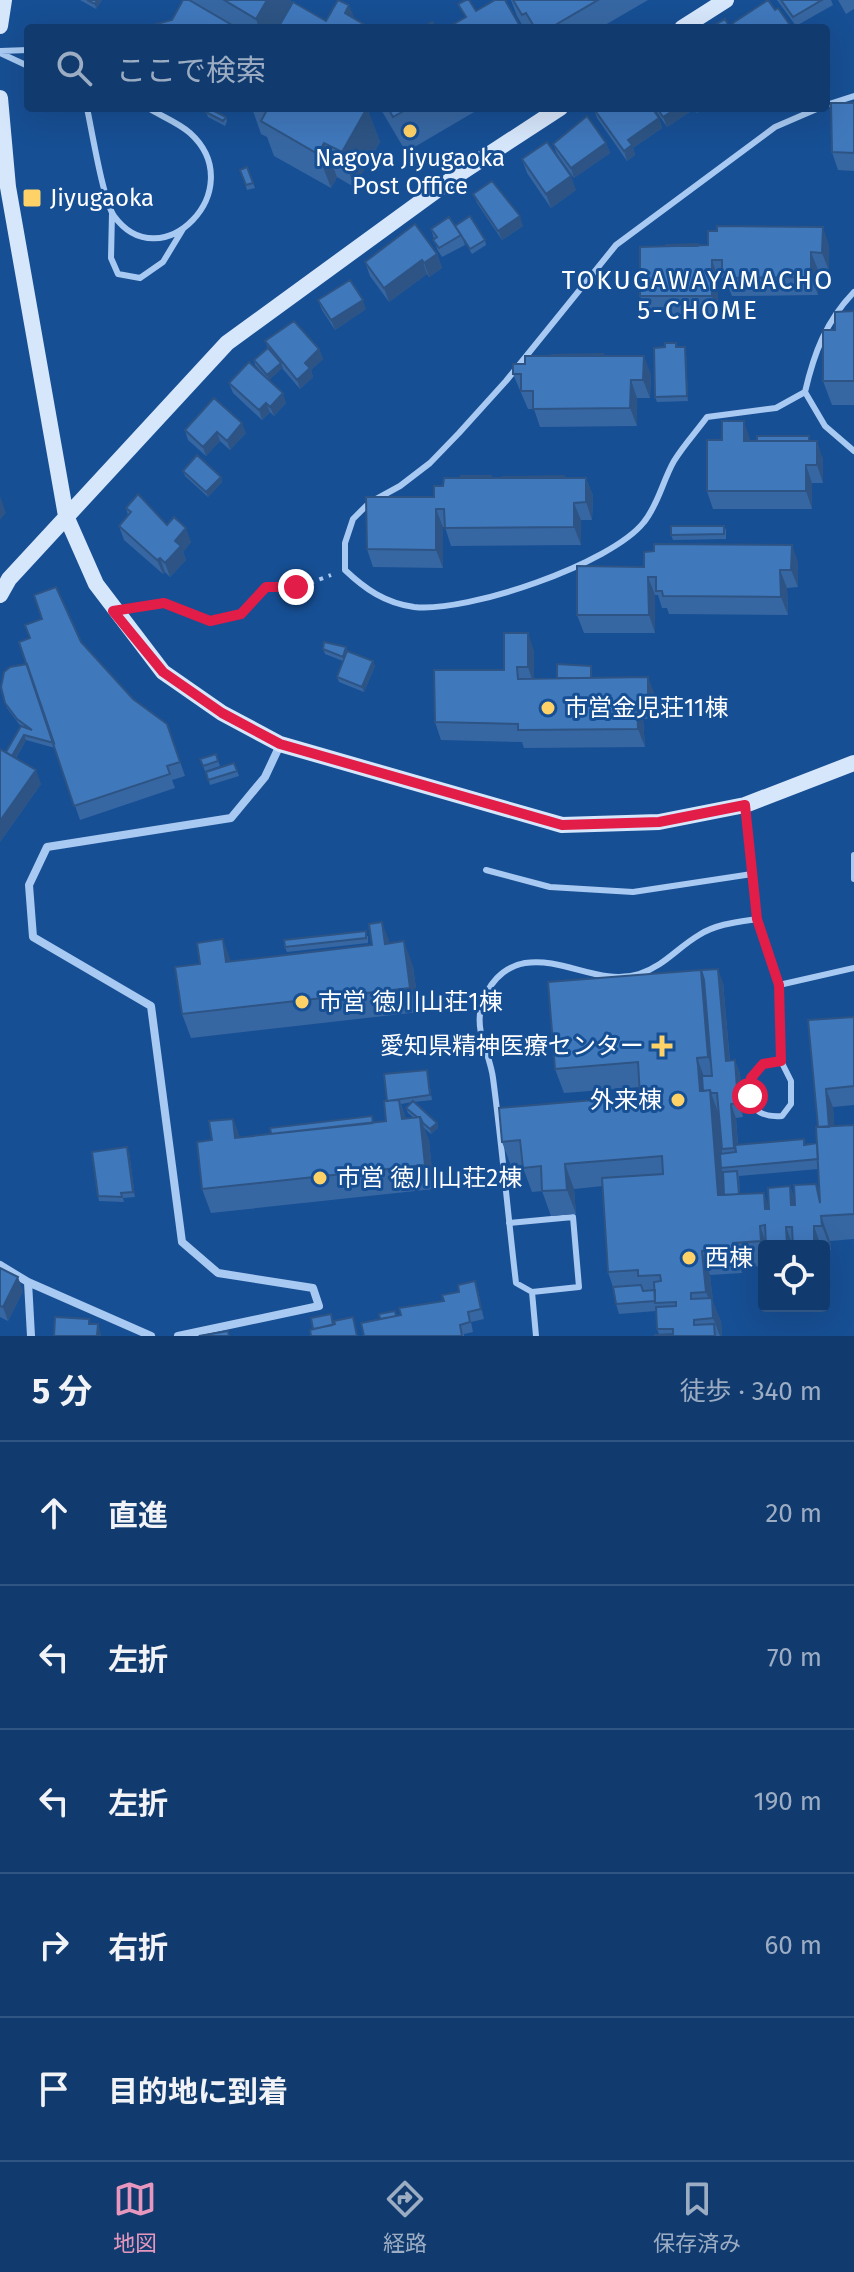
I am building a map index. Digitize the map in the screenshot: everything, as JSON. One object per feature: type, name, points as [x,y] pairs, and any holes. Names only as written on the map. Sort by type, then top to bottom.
[{"type":"street","points":[[0,26],[4,0]]},
{"type":"street","points":[[688,24],[726,0]]},
{"type":"street","points":[[0,98],[8,187],[66,516],[96,584],[113,611],[163,672],[222,713],[280,744],[562,825],[659,822],[745,805],[854,763]]},
{"type":"street","points":[[0,595],[9,579],[227,343],[459,174],[554,112]]},
{"type":"street","points":[[210,621],[241,614],[266,587],[296,587]]},
{"type":"street","points":[[178,1336],[319,1306],[313,1288],[218,1273],[182,1242],[151,1006],[33,937],[29,885],[47,847],[231,818],[265,777],[280,744]]},
{"type":"street","points":[[0,1265],[28,1282],[151,1336]]},
{"type":"street","points":[[28,1282],[31,1336]]},
{"type":"lane","points":[[0,52],[24,50]]},
{"type":"lane","points":[[0,52],[24,64]]},
{"type":"lane","points":[[830,104],[854,96]]},
{"type":"lane","points":[[88,112],[112,213],[111,258],[118,274],[140,278],[163,262],[183,229],[205,210],[212,184],[206,157],[191,133],[155,112]]},
{"type":"lane","points":[[805,392],[776,408],[707,417],[674,461],[644,522],[609,551],[543,579],[480,600],[414,607],[369,593],[345,570],[345,543],[353,519],[369,503],[420,471],[459,433],[506,381],[616,245],[775,127],[810,112]]},
{"type":"lane","points":[[112,213],[131,234],[154,239],[183,229]]},
{"type":"lane","points":[[854,292],[835,312],[814,353],[805,392],[825,426],[854,451]]},
{"type":"lane","points":[[745,805],[757,919],[779,985],[781,1061],[791,1081],[791,1104],[782,1116],[766,1118],[754,1110],[750,1096],[751,1078],[763,1064],[781,1061]]},
{"type":"lane","points":[[854,855],[854,879]]},
{"type":"lane","points":[[486,870],[550,887],[633,892],[752,874]]},
{"type":"lane","points":[[509,1223],[573,1217],[579,1287],[532,1292],[516,1283],[509,1223],[492,1074],[480,1032],[481,1008],[489,987],[503,971],[526,963],[614,977],[637,975],[665,964],[701,933],[728,923],[757,919]]},
{"type":"lane","points":[[779,985],[854,968]]},
{"type":"lane","points":[[532,1292],[536,1336]]},
{"type":"path","points":[[296,587],[345,570]]},
{"type":"path","points":[[113,611],[164,603],[210,621]]},
{"type":"building","points":[[183,0],[189,0],[230,24],[157,24],[172,20]]},
{"type":"building","points":[[224,0],[267,0],[256,19]]},
{"type":"building","points":[[338,0],[349,5],[345,13],[363,24],[280,24],[293,2],[326,21]]},
{"type":"building","points":[[469,0],[476,11],[495,0],[505,0],[519,24],[454,24],[466,17],[458,4]]},
{"type":"building","points":[[513,0],[598,0],[557,24],[533,24],[526,13],[522,15]]},
{"type":"building","points":[[768,0],[789,24],[734,24]]},
{"type":"building","points":[[781,0],[822,0],[793,17]]},
{"type":"building","points":[[831,103],[854,103],[854,153],[832,152]]},
{"type":"building","points":[[206,112],[216,112],[226,117],[223,121]]},
{"type":"building","points":[[266,112],[365,112],[342,152],[324,143],[318,154],[261,121]]},
{"type":"building","points":[[596,112],[655,112],[659,118],[628,140],[632,145],[624,151]]},
{"type":"building","points":[[587,116],[606,143],[571,168],[553,144]]},
{"type":"building","points":[[547,142],[571,176],[546,194],[522,159]]},
{"type":"building","points":[[247,167],[253,183],[246,185],[240,170]]},
{"type":"building","points":[[492,181],[520,216],[498,231],[473,194]]},
{"type":"building","points":[[470,216],[485,240],[470,249],[455,226]]},
{"type":"building","points":[[449,217],[461,235],[439,248],[433,240],[437,237],[431,229]]},
{"type":"building","points":[[415,224],[437,254],[424,263],[422,260],[384,288],[365,262]]},
{"type":"building","points":[[717,226],[823,227],[822,253],[811,252],[811,277],[726,278],[726,272],[722,272],[722,260],[712,260],[712,296],[640,296],[640,247],[708,245],[708,231],[717,231]]},
{"type":"building","points":[[666,245],[698,246],[666,246]]},
{"type":"building","points":[[350,280],[363,300],[331,320],[318,300]]},
{"type":"building","points":[[854,311],[854,381],[823,381],[823,330],[835,330],[835,312]]},
{"type":"building","points":[[294,321],[319,349],[305,363],[310,368],[297,380],[265,341]]},
{"type":"building","points":[[665,343],[685,347],[687,396],[655,397],[654,348],[665,347]]},
{"type":"building","points":[[268,348],[281,363],[267,375],[254,360]]},
{"type":"building","points":[[552,355],[603,356],[552,356]]},
{"type":"building","points":[[525,356],[644,356],[643,380],[631,380],[630,408],[533,409],[533,391],[521,391],[521,374],[513,374],[513,364],[525,364]]},
{"type":"building","points":[[249,362],[283,393],[270,407],[266,403],[259,410],[229,383]]},
{"type":"building","points":[[214,398],[242,423],[227,441],[217,432],[203,447],[185,430]]},
{"type":"building","points":[[722,421],[744,421],[744,441],[817,441],[817,465],[806,465],[806,491],[707,491],[707,440],[722,440]]},
{"type":"building","points":[[757,436],[809,436],[809,441],[757,441]]},
{"type":"building","points":[[197,455],[221,477],[206,492],[183,471]]},
{"type":"building","points":[[491,476],[491,478],[461,478]]},
{"type":"building","points":[[564,476],[564,478],[502,477]]},
{"type":"building","points":[[444,478],[586,478],[586,502],[574,503],[574,527],[445,528],[444,509],[436,509],[436,550],[367,549],[366,497],[434,497],[434,486],[443,486]]},
{"type":"building","points":[[138,494],[167,525],[174,517],[186,528],[175,541],[181,546],[165,563],[160,558],[157,560],[119,526],[131,512],[126,508]]},
{"type":"building","points":[[671,526],[724,526],[724,534],[671,535]]},
{"type":"building","points":[[654,544],[792,545],[791,570],[780,570],[781,597],[663,596],[662,591],[656,591],[656,577],[648,577],[649,615],[577,615],[577,566],[644,567],[644,552],[654,551]]},
{"type":"building","points":[[56,587],[81,642],[133,699],[167,724],[180,762],[167,766],[170,774],[74,806],[19,642],[30,638],[25,625],[42,619],[34,595]]},
{"type":"building","name":"市営金児荘11棟","points":[[504,633],[528,633],[528,667],[517,667],[518,679],[648,677],[648,701],[637,701],[638,729],[518,730],[518,724],[435,722],[434,670],[504,670]]},
{"type":"building","points":[[324,642],[346,647],[343,657],[323,649]]},
{"type":"building","points":[[347,651],[373,661],[362,687],[337,677]]},
{"type":"building","points":[[27,664],[54,743],[24,735],[12,756],[6,752],[21,726],[32,730],[17,719],[5,703],[1,687],[4,672],[10,667]]},
{"type":"building","points":[[557,664],[591,666],[591,678],[557,678]]},
{"type":"building","points":[[0,749],[36,770],[0,821]]},
{"type":"building","points":[[216,754],[218,761],[203,766],[200,759]]},
{"type":"building","points":[[234,763],[237,771],[208,780],[206,772]]},
{"type":"building","points":[[382,922],[385,944],[404,941],[410,988],[182,1014],[175,967],[200,964],[197,943],[223,939],[226,962],[372,945],[369,924]]},
{"type":"building","points":[[366,931],[366,938],[285,947],[284,940]]},
{"type":"building","points":[[718,969],[726,1061],[735,1060],[738,1103],[731,1104],[734,1148],[722,1149],[717,1093],[703,1091],[702,1076],[712,1076],[701,970]]},
{"type":"building","points":[[701,970],[708,1057],[697,1058],[700,1091],[710,1090],[718,1195],[764,1193],[765,1209],[769,1209],[768,1188],[790,1186],[791,1205],[795,1205],[794,1185],[816,1184],[820,1203],[816,1127],[854,1125],[854,1214],[821,1216],[822,1226],[814,1226],[814,1240],[793,1240],[792,1227],[786,1227],[787,1240],[766,1240],[765,1225],[760,1226],[761,1240],[758,1241],[733,1243],[733,1249],[702,1251],[706,1292],[691,1293],[691,1299],[712,1298],[713,1318],[694,1320],[694,1325],[714,1324],[715,1336],[655,1336],[673,1334],[673,1329],[657,1329],[656,1307],[676,1306],[676,1302],[655,1303],[654,1282],[661,1281],[660,1275],[638,1276],[638,1270],[608,1272],[602,1178],[663,1174],[662,1156],[565,1164],[567,1190],[542,1191],[541,1166],[523,1168],[520,1140],[502,1142],[499,1108],[640,1096],[638,1062],[555,1069],[548,982]]},
{"type":"building","points":[[854,1017],[854,1086],[826,1089],[829,1127],[818,1127],[808,1020]]},
{"type":"building","points":[[427,1070],[430,1095],[387,1101],[384,1074]]},
{"type":"building","points":[[399,1100],[402,1119],[420,1117],[425,1165],[202,1189],[197,1142],[212,1140],[209,1121],[233,1119],[235,1138],[386,1121],[384,1101]]},
{"type":"building","points":[[413,1101],[437,1123],[430,1129],[420,1117],[406,1108]]},
{"type":"building","points":[[372,1116],[373,1123],[271,1134],[270,1128]]},
{"type":"building","points":[[804,1139],[804,1145],[817,1143],[818,1159],[721,1168],[720,1154],[736,1152],[735,1145]]},
{"type":"building","points":[[127,1147],[133,1192],[121,1193],[122,1197],[98,1196],[92,1152]]},
{"type":"building","points":[[737,1171],[739,1194],[724,1195],[723,1172]]},
{"type":"building","points":[[0,1268],[18,1277],[3,1307],[0,1306]]},
{"type":"building","points":[[475,1281],[481,1309],[468,1312],[470,1322],[460,1325],[462,1336],[364,1336],[361,1323],[401,1315],[399,1308],[444,1301],[442,1295],[459,1292],[458,1285]]},
{"type":"building","points":[[641,1285],[643,1291],[655,1290],[655,1301],[616,1304],[613,1287]]},
{"type":"building","points":[[395,1311],[396,1316],[380,1319],[379,1314]]},
{"type":"building","points":[[331,1314],[333,1325],[313,1329],[311,1318]]},
{"type":"building","points":[[55,1317],[89,1319],[89,1324],[98,1324],[97,1336],[54,1336]]},
{"type":"building","points":[[353,1317],[357,1336],[311,1336],[310,1330]]},
{"type":"building","points":[[228,1331],[229,1336],[199,1336]]},
{"type":"place","name":"Nagoya Jiyugaoka Post Office","points":[[410,131]]},
{"type":"place","name":"Jiyugaoka","points":[[32,198]]},
{"type":"place","name":"市営金児荘11棟","points":[[548,708]]},
{"type":"place","name":"市営 徳川山荘1棟","points":[[302,1002]]},
{"type":"place","name":"愛知県精神医療センター","points":[[662,1046]]},
{"type":"place","name":"外来棟","points":[[678,1100]]},
{"type":"place","name":"市営 徳川山荘2棟","points":[[320,1178]]},
{"type":"place","name":"西棟","points":[[689,1258]]},
{"type":"district","name":"TOKUGAWAYAMACHO 5-CHOME","points":[[698,295]]},
{"type":"route","points":[[296,587],[266,587],[241,614],[210,621],[164,603],[113,611],[163,672],[222,713],[280,744],[562,825],[659,822],[745,805],[757,919],[779,985],[781,1061],[763,1064],[751,1078],[750,1096]]}]
